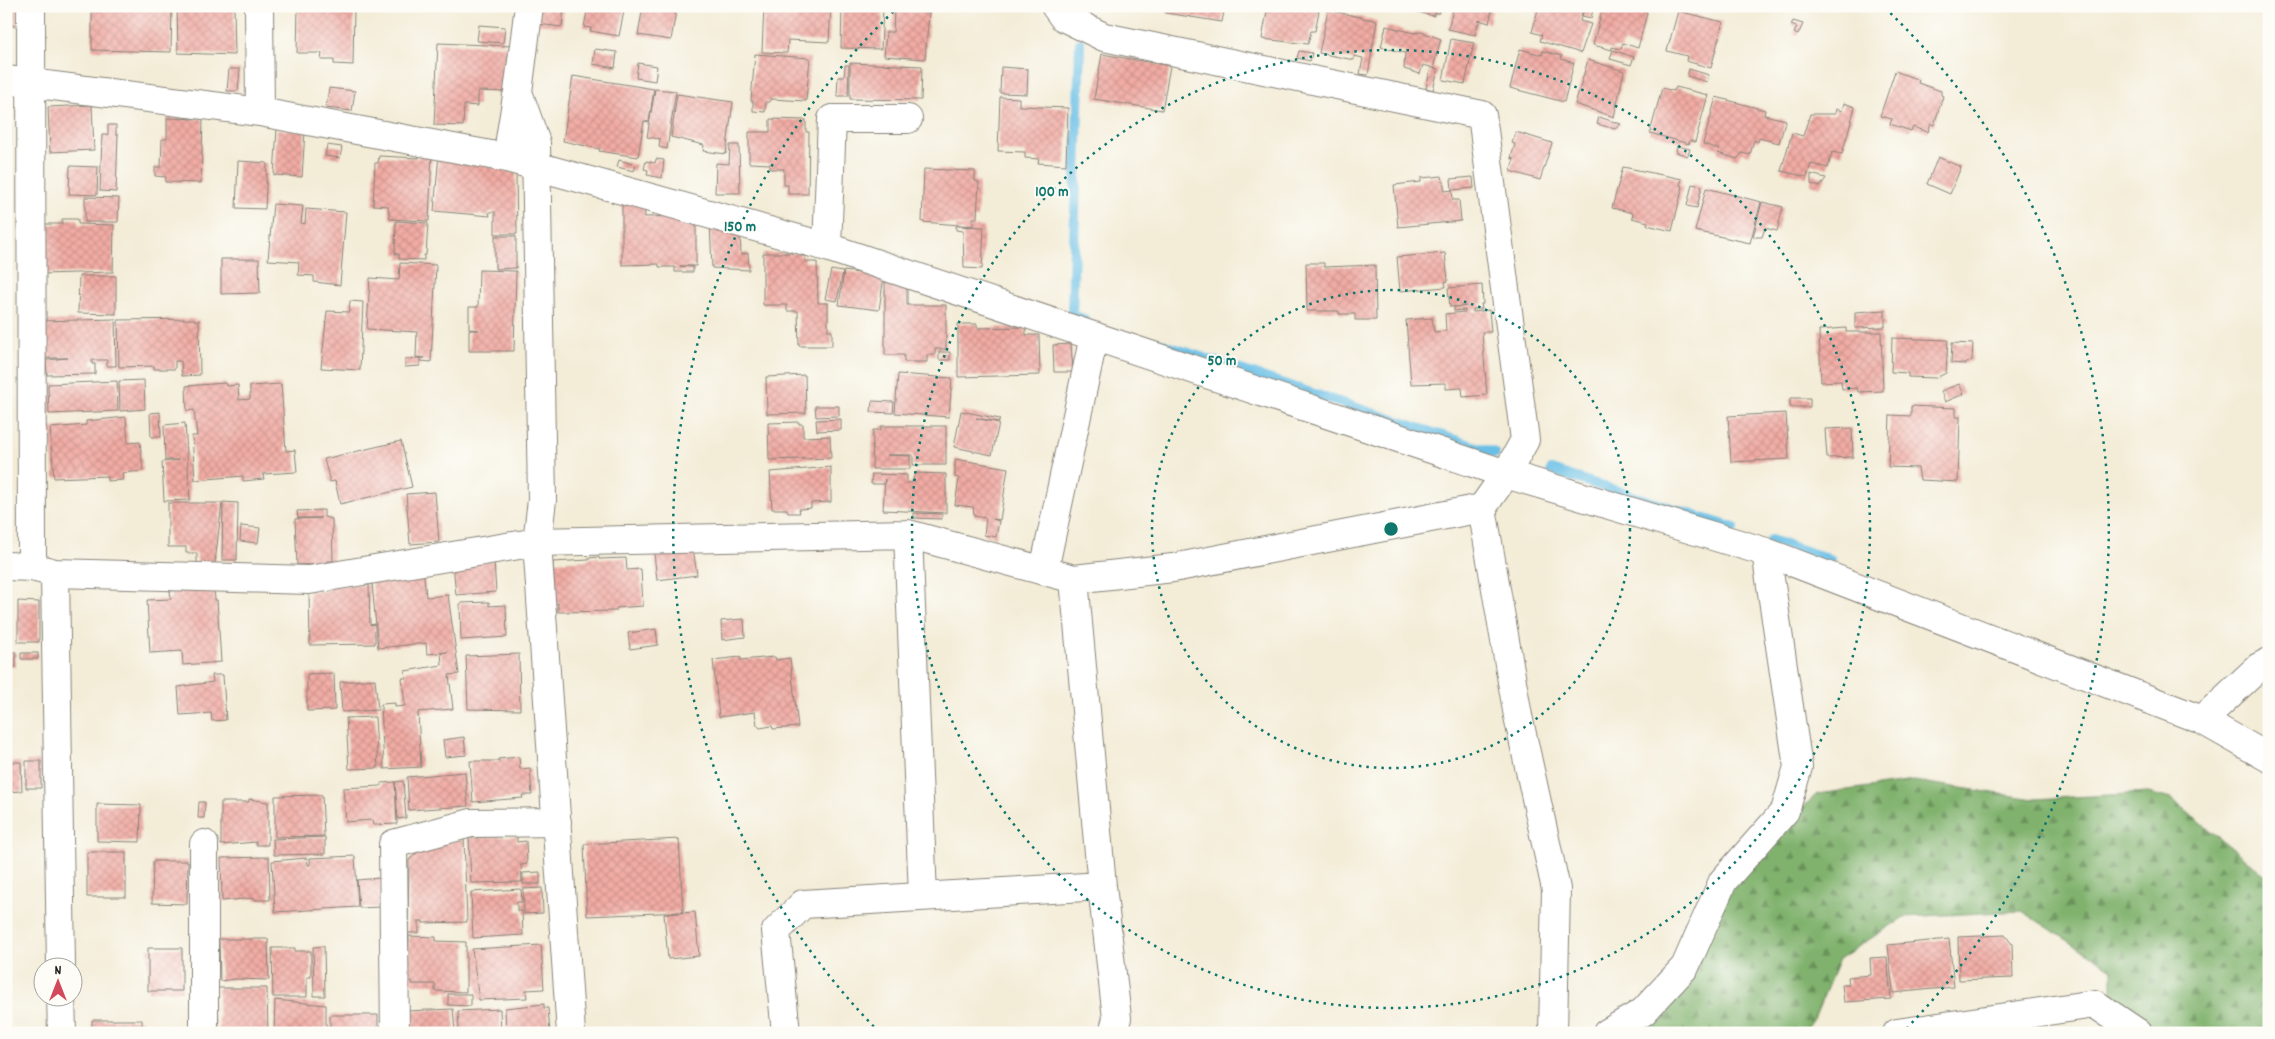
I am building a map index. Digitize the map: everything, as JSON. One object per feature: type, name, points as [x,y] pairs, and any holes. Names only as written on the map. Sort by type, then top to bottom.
[{"type":"street","points":[[32,6],[19,82],[31,569],[60,956]]},
{"type":"street","points":[[259,6],[260,112]]},
{"type":"street","points":[[507,158],[529,6]]},
{"type":"street","points":[[31,569],[309,580],[537,542],[908,534],[1074,579],[1173,568],[1482,508],[1506,474],[1525,440],[1482,115],[1104,37],[1063,17],[1055,6]]},
{"type":"street","points":[[19,82],[260,112],[507,158],[827,247],[1506,474],[1766,552],[2202,720],[2269,758]]},
{"type":"street","points":[[518,92],[536,143],[542,500],[537,542],[571,1033]]},
{"type":"street","points":[[827,247],[832,119],[908,119]]},
{"type":"street","points":[[1044,570],[1094,336]]},
{"type":"street","points":[[1482,508],[1518,716],[1556,889],[1553,1033]]},
{"type":"street","points":[[908,534],[923,896]]},
{"type":"street","points":[[1607,1033],[1643,1012],[1685,967],[1723,881],[1785,811],[1798,766],[1766,552]]},
{"type":"street","points":[[1074,579],[1102,886],[1117,1018],[1113,1033]]},
{"type":"street","points":[[2202,720],[2259,667],[2269,662]]},
{"type":"street","points":[[395,1033],[393,844],[471,823],[557,822]]},
{"type":"street","points":[[204,844],[204,1033]]},
{"type":"street","points":[[786,1033],[776,931],[803,904],[1102,886]]},
{"type":"street","points":[[1897,1033],[2095,1004],[2138,1033]]},
{"type":"street","points":[[61,1006],[62,1033]]},
{"type":"green space","points":[[1914,781],[2034,799],[2148,793],[2171,799],[2269,878],[2269,1033],[2166,1033],[2112,998],[2112,969],[2022,911],[1904,917],[1839,959],[1814,1019],[1804,1033],[1631,1033],[1717,908],[1786,823],[1817,794]]},
{"type":"building","points":[[92,6],[172,6],[171,52],[92,50]]},
{"type":"building","points":[[177,6],[234,6],[235,55],[178,53]]},
{"type":"building","points":[[298,6],[354,6],[353,65],[334,64],[334,60],[321,60],[322,53],[297,53]]},
{"type":"building","points":[[539,6],[564,6],[562,27],[537,24]]},
{"type":"building","points":[[588,6],[625,6],[619,36],[590,31],[591,28],[584,27]]},
{"type":"building","points":[[643,6],[677,6],[671,40],[638,35]]},
{"type":"building","points":[[764,6],[831,6],[829,42],[788,40],[787,53],[762,52]]},
{"type":"building","points":[[842,6],[883,7],[881,49],[841,48]]},
{"type":"building","points":[[1167,6],[1225,6],[1222,22],[1166,13]]},
{"type":"building","points":[[1268,6],[1303,6],[1303,8],[1319,11],[1315,31],[1311,31],[1308,44],[1262,39]]},
{"type":"building","points":[[1394,6],[1441,6],[1439,13],[1434,13],[1434,16]]},
{"type":"building","points":[[1454,6],[1482,6],[1481,9],[1492,11],[1489,23],[1479,20],[1475,35],[1448,29]]},
{"type":"building","points":[[1539,6],[1573,6],[1583,9],[1580,21],[1591,24],[1581,53],[1540,41],[1542,35],[1532,32]]},
{"type":"building","points":[[1585,6],[1594,6],[1591,18],[1582,16]]},
{"type":"building","points":[[1603,6],[1644,6],[1647,13],[1638,48],[1623,43],[1621,49],[1612,47],[1612,50],[1593,45]]},
{"type":"building","points":[[6,7],[17,7],[17,26],[6,26]]},
{"type":"building","points":[[894,10],[929,13],[925,59],[884,56],[886,32],[893,32]]},
{"type":"building","points":[[1328,10],[1377,21],[1368,75],[1360,74],[1363,58],[1354,56],[1354,60],[1319,53]]},
{"type":"building","points":[[1678,11],[1723,22],[1711,68],[1686,61],[1687,56],[1667,51]]},
{"type":"building","points":[[1793,21],[1803,24],[1798,35],[1794,33],[1797,27],[1791,25]]},
{"type":"building","points":[[479,25],[505,27],[503,43],[477,41]]},
{"type":"building","points":[[1386,26],[1414,33],[1421,32],[1441,39],[1433,68],[1438,69],[1433,90],[1426,88],[1431,67],[1423,65],[1420,74],[1404,69],[1405,53],[1381,47]]},
{"type":"building","points":[[1451,39],[1474,43],[1465,84],[1443,80]]},
{"type":"building","points":[[438,43],[511,46],[509,92],[478,91],[478,106],[464,105],[463,126],[434,125]]},
{"type":"building","points":[[595,49],[617,52],[615,68],[593,64]]},
{"type":"building","points":[[1520,49],[1542,55],[1543,51],[1562,56],[1561,59],[1574,63],[1564,102],[1510,88]]},
{"type":"building","points":[[1613,50],[1634,57],[1631,65],[1610,59]]},
{"type":"building","points":[[1299,51],[1312,53],[1310,61],[1297,58]]},
{"type":"building","points":[[755,54],[810,58],[806,101],[771,99],[770,102],[766,102],[765,112],[753,111],[753,101],[751,101]]},
{"type":"building","points":[[1102,54],[1170,66],[1162,110],[1094,99]]},
{"type":"building","points":[[1588,60],[1624,71],[1614,117],[1575,104]]},
{"type":"building","points":[[638,63],[657,66],[655,81],[636,78]]},
{"type":"building","points":[[850,63],[922,66],[921,100],[850,99]]},
{"type":"building","points":[[845,65],[849,65],[848,96],[837,96],[838,77],[844,77]]},
{"type":"building","points":[[1001,67],[1028,69],[1027,94],[1000,93]]},
{"type":"building","points":[[229,69],[240,69],[238,91],[227,91]]},
{"type":"building","points":[[1689,69],[1709,75],[1707,82],[1687,76]]},
{"type":"building","points":[[1895,71],[1919,80],[1918,83],[1941,91],[1943,96],[1934,125],[1931,124],[1928,132],[1913,127],[1911,131],[1890,124],[1892,119],[1880,116]]},
{"type":"building","points":[[573,76],[654,89],[649,122],[644,121],[638,157],[599,151],[600,149],[563,141]]},
{"type":"building","points":[[1676,87],[1708,95],[1695,142],[1690,140],[1689,144],[1650,133],[1662,88],[1674,91]]},
{"type":"building","points":[[329,88],[355,91],[352,111],[326,108]]},
{"type":"building","points":[[655,89],[676,91],[667,149],[659,147],[660,139],[647,137]]},
{"type":"building","points":[[677,94],[733,102],[726,154],[703,151],[704,145],[671,137]]},
{"type":"building","points":[[1000,97],[1019,98],[1019,106],[1068,108],[1066,165],[1038,163],[1039,159],[1025,158],[1025,152],[998,151]]},
{"type":"building","points":[[1716,97],[1765,110],[1764,115],[1786,120],[1779,143],[1759,138],[1758,142],[1754,140],[1750,155],[1742,153],[1737,159],[1718,153],[1719,149],[1703,144]]},
{"type":"building","points":[[6,102],[11,102],[11,146],[6,146]]},
{"type":"building","points":[[1844,103],[1855,107],[1842,154],[1832,152],[1828,168],[1811,164],[1807,177],[1781,171],[1792,133],[1803,136],[1810,114],[1835,114],[1836,109],[1842,111]]},
{"type":"building","points":[[92,105],[94,150],[50,152],[48,107]]},
{"type":"building","points":[[1599,117],[1621,124],[1615,129],[1597,124]]},
{"type":"building","points":[[167,118],[203,119],[201,183],[165,182],[166,177],[155,176],[155,167],[161,167],[162,139],[167,139]]},
{"type":"building","points":[[770,119],[806,120],[806,132],[809,132],[808,194],[788,194],[788,185],[784,185],[784,169],[770,169],[770,164],[749,163],[749,132],[770,132]]},
{"type":"building","points":[[108,125],[116,125],[116,135],[118,135],[116,192],[100,191],[102,135],[108,135]]},
{"type":"building","points":[[277,129],[305,131],[302,177],[274,175]]},
{"type":"building","points":[[1516,132],[1552,143],[1540,180],[1510,171],[1514,159],[1511,158],[1515,144],[1512,143]]},
{"type":"building","points":[[327,145],[342,147],[340,158],[325,156]]},
{"type":"building","points":[[730,145],[739,145],[740,193],[715,193],[716,163],[729,164]]},
{"type":"building","points":[[1677,146],[1690,149],[1688,156],[1676,152]]},
{"type":"building","points":[[420,152],[432,152],[429,221],[390,219],[388,206],[373,205],[375,163],[378,163],[379,156],[419,158]]},
{"type":"building","points":[[439,154],[516,173],[517,234],[495,234],[495,212],[489,212],[490,216],[434,211]]},
{"type":"building","points":[[1938,157],[1961,167],[1950,194],[1927,184]]},
{"type":"building","points":[[656,159],[664,160],[662,178],[647,175],[648,170],[644,169],[646,161],[655,163]]},
{"type":"building","points":[[619,160],[636,165],[634,171],[617,167]]},
{"type":"building","points":[[238,161],[267,163],[265,209],[236,208]]},
{"type":"building","points":[[70,166],[98,167],[97,195],[69,194]]},
{"type":"building","points":[[1623,167],[1682,179],[1680,185],[1683,186],[1672,231],[1647,225],[1648,222],[1632,218],[1633,213],[1612,208]]},
{"type":"building","points":[[924,169],[975,171],[975,181],[979,182],[977,218],[973,218],[973,226],[922,222]]},
{"type":"building","points":[[1811,174],[1826,178],[1820,187],[1811,184]]},
{"type":"building","points":[[1442,176],[1445,191],[1452,190],[1453,200],[1459,200],[1461,221],[1398,227],[1394,185],[1421,182],[1421,178]]},
{"type":"building","points":[[1473,177],[1474,188],[1452,190],[1451,179]]},
{"type":"building","points":[[1692,184],[1702,186],[1697,208],[1687,206]]},
{"type":"building","points":[[1706,188],[1761,202],[1750,243],[1695,231]]},
{"type":"building","points":[[85,197],[119,198],[118,222],[85,222]]},
{"type":"building","points":[[622,199],[644,205],[645,217],[686,216],[696,219],[696,266],[680,266],[693,267],[693,272],[675,272],[675,267],[659,267],[659,264],[622,265]]},
{"type":"building","points":[[1762,202],[1783,207],[1777,231],[1765,228],[1762,237],[1753,237]]},
{"type":"building","points":[[273,204],[303,206],[301,223],[305,224],[306,209],[346,212],[340,285],[314,282],[314,276],[298,275],[299,262],[268,260]]},
{"type":"building","points":[[62,219],[78,219],[78,224],[114,225],[113,272],[41,274],[42,224],[62,224]]},
{"type":"building","points":[[396,221],[428,223],[424,260],[399,259],[399,254],[395,254]]},
{"type":"building","points":[[710,222],[740,231],[741,254],[748,253],[749,270],[712,268]]},
{"type":"building","points":[[956,226],[984,227],[982,269],[964,268],[963,231],[956,230]]},
{"type":"building","points":[[495,236],[516,236],[516,268],[495,269]]},
{"type":"building","points":[[763,253],[800,253],[800,256],[805,256],[805,262],[817,262],[818,303],[828,303],[828,331],[832,331],[832,346],[799,346],[798,311],[787,311],[787,305],[763,305]]},
{"type":"building","points":[[1445,253],[1448,281],[1445,282],[1446,287],[1400,291],[1397,257]]},
{"type":"building","points":[[221,259],[259,259],[260,293],[221,294]]},
{"type":"building","points":[[400,263],[436,265],[431,362],[421,361],[421,358],[425,358],[416,357],[417,332],[367,329],[370,278],[399,280]]},
{"type":"building","points":[[1306,263],[1324,263],[1324,267],[1375,265],[1376,320],[1355,320],[1355,314],[1339,314],[1339,311],[1307,311]]},
{"type":"building","points":[[479,270],[516,271],[514,351],[469,351],[469,330],[479,330],[469,329],[469,307],[478,307]]},
{"type":"building","points":[[831,270],[843,272],[837,301],[825,299]]},
{"type":"building","points":[[844,271],[884,276],[879,310],[839,305]]},
{"type":"building","points":[[79,276],[116,276],[116,314],[78,313]]},
{"type":"building","points":[[885,282],[907,282],[907,305],[946,305],[946,349],[935,349],[935,355],[927,355],[927,362],[904,362],[904,355],[885,355]]},
{"type":"building","points":[[1482,285],[1482,309],[1473,309],[1473,312],[1489,310],[1491,332],[1482,332],[1487,395],[1463,397],[1462,388],[1446,389],[1446,383],[1411,384],[1406,320],[1432,318],[1434,332],[1446,331],[1445,314],[1465,312],[1465,310],[1454,311],[1454,307],[1466,306],[1450,307],[1448,288]]},
{"type":"building","points":[[350,301],[363,302],[360,370],[321,368],[327,311],[349,312]]},
{"type":"building","points":[[1885,310],[1885,327],[1855,328],[1855,312]]},
{"type":"building","points":[[115,319],[116,366],[107,366],[107,360],[92,360],[92,364],[95,364],[95,374],[47,375],[46,360],[68,358],[42,358],[41,321]]},
{"type":"building","points":[[195,319],[195,321],[199,320],[200,375],[182,376],[181,361],[175,361],[175,369],[154,369],[154,366],[119,367],[118,320]]},
{"type":"building","points":[[958,324],[977,324],[977,328],[1026,327],[1026,335],[1039,335],[1040,375],[958,377]]},
{"type":"building","points":[[1846,328],[1846,332],[1881,332],[1883,391],[1858,392],[1857,388],[1842,389],[1841,381],[1821,382],[1819,330]]},
{"type":"building","points":[[1892,338],[1948,340],[1946,373],[1936,378],[1908,377],[1908,373],[1891,372]]},
{"type":"building","points":[[1952,343],[1973,344],[1972,360],[1965,364],[1951,363]]},
{"type":"building","points":[[1071,344],[1073,372],[1054,372],[1053,345]]},
{"type":"building","points":[[939,352],[950,352],[950,360],[939,360]]},
{"type":"building","points":[[420,358],[420,366],[405,367],[405,359]]},
{"type":"building","points":[[898,374],[952,378],[949,417],[895,413]]},
{"type":"building","points":[[805,375],[806,413],[767,414],[766,377]]},
{"type":"building","points":[[144,380],[145,409],[120,411],[119,381]]},
{"type":"building","points":[[117,381],[118,411],[49,414],[48,384]]},
{"type":"building","points":[[225,383],[226,386],[238,385],[239,400],[250,399],[250,386],[281,384],[286,451],[295,450],[297,472],[263,474],[264,479],[243,481],[243,476],[195,480],[192,436],[197,436],[194,410],[187,411],[186,386]]},
{"type":"building","points":[[1959,384],[1964,394],[1945,402],[1941,391]]},
{"type":"building","points":[[1790,398],[1810,398],[1810,407],[1790,407]]},
{"type":"building","points":[[872,401],[894,402],[893,413],[871,412]]},
{"type":"building","points":[[815,406],[839,406],[839,416],[816,417]]},
{"type":"building","points":[[1911,406],[1956,408],[1956,417],[1960,417],[1958,482],[1920,480],[1918,468],[1888,467],[1890,415],[1911,416]]},
{"type":"building","points":[[961,411],[1000,419],[999,422],[976,418],[999,423],[992,455],[954,447]]},
{"type":"building","points":[[160,412],[161,437],[151,437],[150,413]]},
{"type":"building","points":[[1786,413],[1789,459],[1731,462],[1728,416]]},
{"type":"building","points":[[126,417],[128,443],[140,442],[143,471],[122,473],[123,480],[107,481],[107,476],[54,478],[50,428],[86,425],[86,421]]},
{"type":"building","points":[[841,419],[841,430],[817,431],[816,420]]},
{"type":"building","points":[[799,422],[799,424],[803,424],[803,437],[830,436],[831,458],[769,460],[768,423]]},
{"type":"building","points":[[185,423],[190,500],[164,501],[162,462],[179,460],[165,460],[164,425]]},
{"type":"building","points":[[881,426],[946,426],[946,465],[913,465],[913,455],[887,455],[910,456],[910,469],[872,469],[873,430],[881,430]]},
{"type":"building","points":[[1852,428],[1853,457],[1827,458],[1825,429]]},
{"type":"building","points":[[401,441],[412,487],[340,504],[335,481],[330,482],[324,459]]},
{"type":"building","points":[[955,459],[1008,468],[1000,520],[993,519],[999,521],[996,537],[984,535],[986,518],[974,516],[973,507],[955,505],[959,478],[955,477]]},
{"type":"building","points":[[831,467],[831,502],[811,503],[811,508],[799,509],[800,513],[788,513],[787,509],[772,509],[770,472]]},
{"type":"building","points":[[915,473],[946,474],[946,513],[883,510],[885,479],[884,484],[871,484],[872,474],[907,475],[907,483],[912,483]]},
{"type":"building","points":[[435,492],[439,542],[410,544],[406,494]]},
{"type":"building","points":[[223,502],[238,503],[237,560],[222,560]]},
{"type":"building","points":[[168,503],[222,503],[214,571],[197,571],[197,553],[186,553],[186,547],[168,547]]},
{"type":"building","points":[[324,510],[324,517],[332,519],[333,561],[328,561],[328,564],[297,565],[295,519],[321,518],[298,518],[297,511]]},
{"type":"building","points":[[914,513],[942,514],[941,519],[914,518]]},
{"type":"building","points":[[241,526],[260,528],[258,543],[240,541]]},
{"type":"building","points":[[693,548],[697,575],[657,580],[654,553]]},
{"type":"building","points":[[599,557],[599,559],[626,558],[627,570],[641,569],[643,606],[616,608],[616,611],[558,612],[558,603],[555,604],[553,562],[589,560],[589,558]]},
{"type":"building","points":[[494,561],[496,592],[456,595],[453,564]]},
{"type":"building","points":[[423,566],[426,597],[448,595],[459,674],[449,675],[453,709],[418,712],[421,767],[384,769],[381,704],[395,703],[395,707],[405,706],[402,678],[406,678],[405,671],[442,665],[441,653],[448,652],[427,654],[426,643],[378,648],[371,572]]},
{"type":"building","points":[[369,585],[370,625],[375,624],[375,644],[310,645],[309,591],[328,591],[328,586]]},
{"type":"building","points":[[214,587],[215,600],[217,600],[221,662],[183,665],[182,651],[150,653],[147,600],[171,599],[170,591]]},
{"type":"building","points":[[18,601],[39,602],[39,642],[18,642]]},
{"type":"building","points":[[489,602],[489,606],[506,605],[507,637],[461,640],[460,603]]},
{"type":"building","points":[[744,619],[745,637],[722,640],[721,621]]},
{"type":"building","points":[[656,629],[658,645],[630,649],[628,633]]},
{"type":"building","points":[[6,652],[16,652],[16,667],[6,667]]},
{"type":"building","points":[[21,653],[38,653],[38,659],[21,659]]},
{"type":"building","points":[[519,654],[520,710],[468,709],[466,656]]},
{"type":"building","points":[[740,657],[741,660],[775,657],[776,660],[790,658],[798,727],[773,729],[772,726],[760,728],[757,725],[755,712],[719,717],[713,660]]},
{"type":"building","points":[[334,673],[335,710],[307,711],[307,674]]},
{"type":"building","points":[[212,675],[223,675],[226,720],[212,721],[211,713],[180,715],[178,687],[213,682]]},
{"type":"building","points":[[375,679],[378,710],[342,712],[340,682]]},
{"type":"building","points":[[375,717],[378,768],[349,769],[346,718]]},
{"type":"building","points":[[464,737],[466,755],[445,757],[443,740]]},
{"type":"building","points":[[519,757],[520,769],[530,768],[532,795],[522,795],[523,798],[473,802],[470,761],[499,761],[498,759]]},
{"type":"building","points":[[26,761],[41,761],[41,788],[26,788]]},
{"type":"building","points":[[6,762],[21,762],[22,791],[6,792]]},
{"type":"building","points":[[465,772],[468,806],[409,810],[407,777]]},
{"type":"building","points":[[403,781],[406,818],[398,819],[395,782]]},
{"type":"building","points":[[395,782],[397,824],[373,825],[372,820],[346,822],[343,788],[381,786],[381,783]]},
{"type":"building","points":[[322,795],[324,836],[275,837],[275,796]]},
{"type":"building","points":[[249,799],[268,802],[268,845],[256,845],[256,842],[221,845],[221,802],[249,802]]},
{"type":"building","points":[[199,802],[205,802],[204,818],[198,818]]},
{"type":"building","points":[[97,804],[141,805],[140,842],[97,841]]},
{"type":"building","points":[[517,836],[517,842],[526,841],[527,864],[521,865],[522,882],[471,883],[469,838]]},
{"type":"building","points":[[325,837],[325,854],[274,855],[273,839]]},
{"type":"building","points":[[464,839],[467,922],[423,923],[423,921],[419,921],[419,933],[408,933],[409,860],[416,854],[416,849]]},
{"type":"building","points":[[679,839],[683,912],[587,916],[584,844]]},
{"type":"building","points":[[87,852],[126,852],[126,897],[87,897]]},
{"type":"building","points":[[355,856],[358,907],[275,912],[272,861],[307,858],[308,865],[310,865],[310,858]]},
{"type":"building","points":[[269,857],[270,900],[255,900],[255,898],[222,901],[221,858]]},
{"type":"building","points":[[153,861],[188,861],[187,904],[152,903]]},
{"type":"building","points":[[540,872],[540,884],[523,884],[523,873]]},
{"type":"building","points":[[380,878],[381,907],[359,908],[357,880]]},
{"type":"building","points":[[542,888],[543,913],[524,914],[523,889]]},
{"type":"building","points":[[521,889],[522,902],[517,902],[517,911],[522,911],[523,935],[473,938],[471,892]]},
{"type":"building","points":[[695,912],[699,956],[668,959],[664,914]]},
{"type":"building","points":[[2005,935],[2012,944],[2013,978],[1959,980],[1958,937]]},
{"type":"building","points":[[409,936],[436,937],[436,941],[466,942],[466,992],[435,991],[435,984],[412,984],[412,981],[408,981]]},
{"type":"building","points":[[219,939],[268,939],[269,980],[235,979],[220,981]]},
{"type":"building","points":[[1949,939],[1954,987],[1893,993],[1888,945]]},
{"type":"building","points":[[541,945],[544,989],[526,990],[527,998],[479,1000],[472,949]]},
{"type":"building","points":[[324,946],[325,996],[314,996],[313,947]]},
{"type":"building","points":[[148,948],[182,948],[182,991],[148,991]]},
{"type":"building","points":[[272,948],[295,948],[295,951],[311,951],[311,977],[307,977],[307,997],[273,997]]},
{"type":"building","points":[[1887,957],[1891,999],[1844,1002],[1842,985],[1849,985],[1848,977],[1871,975],[1870,958]]},
{"type":"building","points":[[218,988],[267,988],[268,1033],[219,1033]]},
{"type":"building","points":[[448,994],[471,994],[471,1006],[448,1005]]},
{"type":"building","points":[[275,1000],[326,1005],[326,1033],[274,1033]]},
{"type":"building","points":[[544,1004],[544,1008],[548,1008],[550,1033],[506,1033],[505,1008]]},
{"type":"building","points":[[453,1009],[455,1033],[406,1033],[407,1011]]},
{"type":"building","points":[[500,1009],[501,1033],[459,1033],[458,1011]]},
{"type":"building","points":[[330,1015],[378,1015],[378,1033],[330,1033]]},
{"type":"building","points":[[92,1020],[142,1020],[142,1033],[92,1033]]},
{"type":"waterway","points":[[1080,43],[1072,315],[1084,319]]},
{"type":"waterway","points":[[1152,341],[1495,453]]},
{"type":"waterway","points":[[1551,470],[1734,528]]},
{"type":"waterway","points":[[1771,540],[1830,559]]}]
